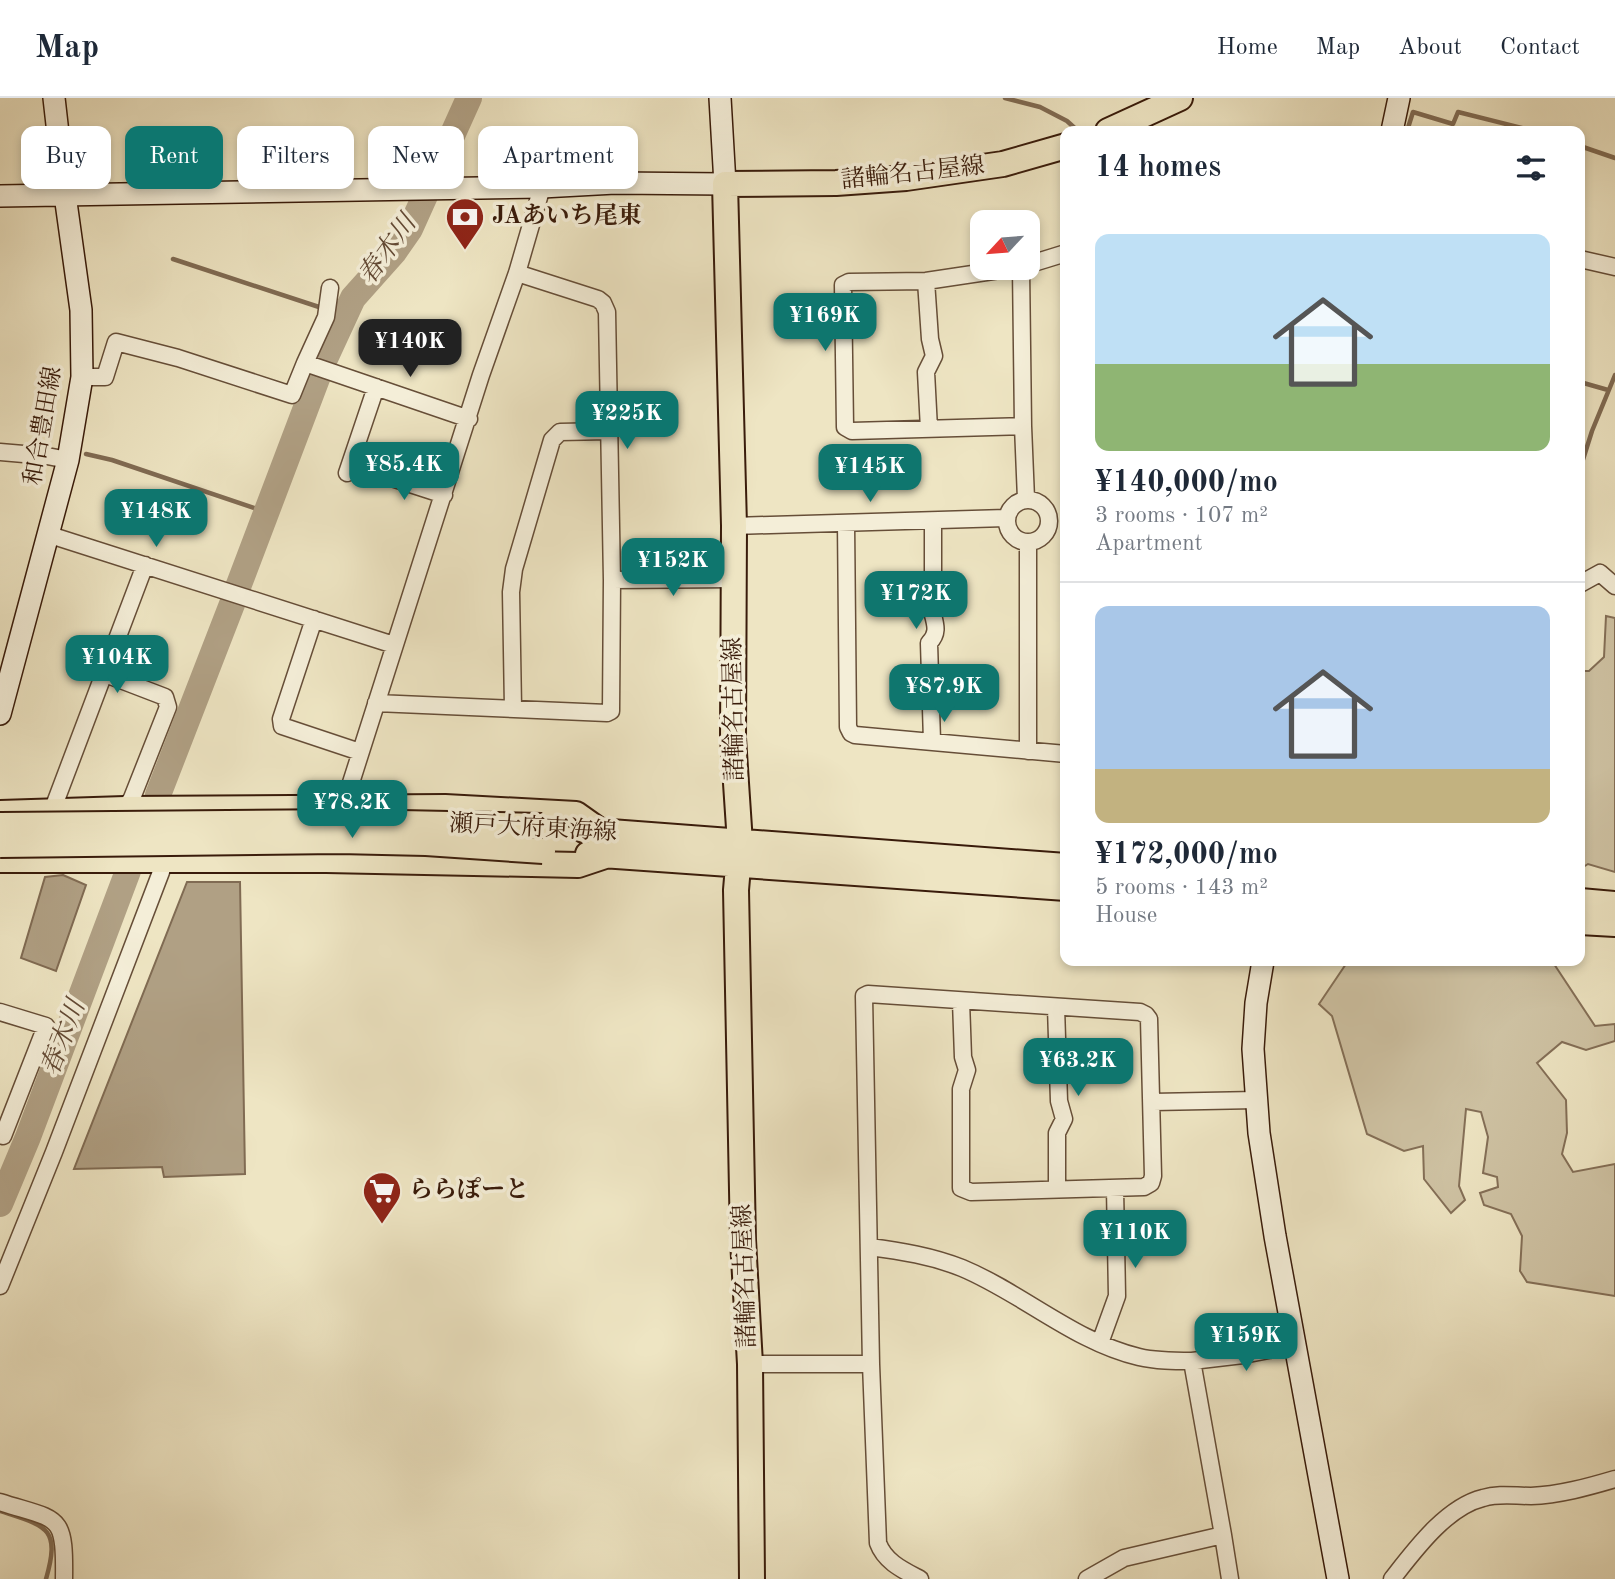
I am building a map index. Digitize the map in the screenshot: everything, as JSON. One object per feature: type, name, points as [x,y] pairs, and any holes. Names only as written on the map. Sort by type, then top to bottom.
[{"type":"main road","points":[[1119,126],[1180,98]]},
{"type":"main road","name":"諸輪名古屋線","points":[[752,1579],[750,1364],[743,1240],[737,903],[739,854],[733,738],[734,526],[725,184],[836,183],[906,178],[1003,164],[1060,148]]},
{"type":"main road","points":[[0,813],[125,809],[445,807],[576,814],[600,831]]},
{"type":"main road","name":"瀬戸大府東海線","points":[[0,825],[352,822],[542,826],[600,831],[739,854],[1060,887]]},
{"type":"main road","name":"瀬戸大府東海線","points":[[0,845],[340,841],[426,843],[605,856],[739,854],[818,846],[1060,866]]},
{"type":"main road","points":[[0,860],[163,858],[578,865],[605,856]]},
{"type":"main road","points":[[1585,901],[1615,904]]},
{"type":"main road","points":[[1585,922],[1615,924]]},
{"type":"street","name":"和合豊田線","points":[[0,714],[50,535],[68,460],[82,377],[81,310],[54,98]]},
{"type":"street","points":[[638,183],[725,184],[720,98]]},
{"type":"street","points":[[1393,126],[1399,98]]},
{"type":"street","points":[[0,196],[478,188]]},
{"type":"street","points":[[326,860],[481,375],[517,272],[541,189]]},
{"type":"street","points":[[1040,261],[1060,255]]},
{"type":"street","points":[[1585,260],[1615,267]]},
{"type":"street","points":[[376,703],[607,713],[611,711],[612,580],[607,312],[603,303],[597,299],[517,272]]},
{"type":"street","points":[[970,274],[926,281],[849,282],[843,285],[845,427],[852,431],[1023,426]]},
{"type":"street","points":[[1020,280],[1026,499]]},
{"type":"street","points":[[926,281],[930,339],[934,356],[926,372],[929,429]]},
{"type":"street","points":[[82,377],[105,377],[116,342],[178,358],[292,394],[326,317],[330,288]]},
{"type":"street","points":[[305,363],[469,419]]},
{"type":"street","points":[[347,473],[376,387]]},
{"type":"street","points":[[513,708],[514,569],[552,440],[560,432],[608,431]]},
{"type":"street","points":[[0,452],[68,460]]},
{"type":"street","points":[[376,473],[444,495]]},
{"type":"street","points":[[1026,499],[1039,503],[1058,520],[1046,534],[1035,542],[1028,543],[1014,538],[1006,518],[1013,505],[1026,499]]},
{"type":"street","points":[[734,526],[1006,518]]},
{"type":"street","points":[[932,741],[929,643],[935,638],[933,521]]},
{"type":"street","points":[[846,523],[848,727],[855,736],[1060,754]]},
{"type":"street","points":[[50,535],[394,645]]},
{"type":"street","points":[[1028,543],[1028,751]]},
{"type":"street","points":[[52,811],[145,565]]},
{"type":"street","points":[[1585,581],[1600,573],[1615,586]]},
{"type":"street","points":[[612,580],[734,579]]},
{"type":"street","points":[[314,618],[281,719],[282,726],[360,752]]},
{"type":"street","points":[[105,674],[165,697],[168,707],[132,798],[125,809]]},
{"type":"street","points":[[1,1281],[64,1126],[182,810]]},
{"type":"street","points":[[1262,966],[1253,1049],[1256,1100],[1275,1236],[1338,1579]]},
{"type":"street","points":[[920,1579],[892,1564],[877,1543],[863,999],[868,994],[1140,1012],[1146,1015],[1149,1019],[1153,1102],[1151,1182],[1144,1187],[1115,1188],[971,1192],[961,1188],[961,1089],[967,1070],[963,1057],[961,1001]]},
{"type":"street","points":[[1056,1007],[1059,1101],[1064,1119],[1057,1133],[1057,1189]]},
{"type":"street","points":[[0,1012],[46,1026],[3,1136],[0,1135]]},
{"type":"street","points":[[1153,1102],[1256,1100]]},
{"type":"street","points":[[1100,1343],[1117,1296],[1115,1188]]},
{"type":"street","points":[[869,1247],[924,1255],[962,1269],[1100,1343],[1140,1357],[1192,1361],[1295,1345]]},
{"type":"street","points":[[1192,1361],[1230,1579]]},
{"type":"street","points":[[750,1364],[872,1364]]},
{"type":"street","points":[[1392,1579],[1423,1539],[1452,1515],[1480,1498],[1502,1494],[1531,1496],[1556,1493],[1615,1479]]},
{"type":"street","points":[[0,1502],[50,1518],[57,1524],[65,1543],[64,1579]]},
{"type":"street","points":[[1087,1579],[1110,1564],[1133,1555],[1223,1535]]},
{"type":"shaded area","points":[[1606,616],[1615,618],[1615,872],[1588,864],[1585,866],[1585,671],[1589,671],[1604,657]]},
{"type":"shaded area","points":[[63,875],[86,885],[56,971],[21,958],[45,877]]},
{"type":"shaded area","points":[[187,882],[240,882],[245,1174],[164,1177],[162,1167],[74,1169]]},
{"type":"shaded area","points":[[1345,966],[1555,966],[1595,1026],[1615,1024],[1615,1041],[1586,1050],[1562,1042],[1537,1063],[1566,1100],[1567,1133],[1562,1154],[1573,1172],[1615,1164],[1615,1296],[1527,1282],[1520,1271],[1522,1236],[1511,1214],[1484,1205],[1480,1193],[1498,1187],[1497,1177],[1483,1173],[1488,1137],[1481,1112],[1466,1109],[1459,1186],[1465,1200],[1451,1213],[1424,1179],[1423,1146],[1404,1151],[1367,1134],[1332,1016],[1319,1004]]},
{"type":"waterway","name":"春木川","points":[[323,363],[353,298],[394,252],[410,229],[469,98]]},
{"type":"waterway","points":[[1005,98],[1040,107],[1072,126]]},
{"type":"waterway","points":[[1409,126],[1413,112],[1453,124],[1458,112],[1514,126]]},
{"type":"waterway","points":[[1585,148],[1615,158]]},
{"type":"waterway","points":[[173,259],[319,307],[324,311]]},
{"type":"waterway","points":[[331,316],[342,324]]},
{"type":"waterway","points":[[1585,453],[1615,375]]},
{"type":"waterway","name":"春木川","points":[[238,587],[318,376]]},
{"type":"waterway","points":[[1585,383],[1608,390]]},
{"type":"waterway","points":[[86,454],[112,460],[266,512]]},
{"type":"waterway","name":"春木川","points":[[158,795],[234,599]]},
{"type":"waterway","name":"春木川","points":[[0,1204],[128,871]]},
{"type":"waterway","points":[[0,1511],[39,1525],[46,1531],[52,1549],[46,1579]]},
{"type":"place","name":"JAあいち尾東","points":[[465,251]]},
{"type":"place","name":"ららぽーと","points":[[382,1225]]}]
